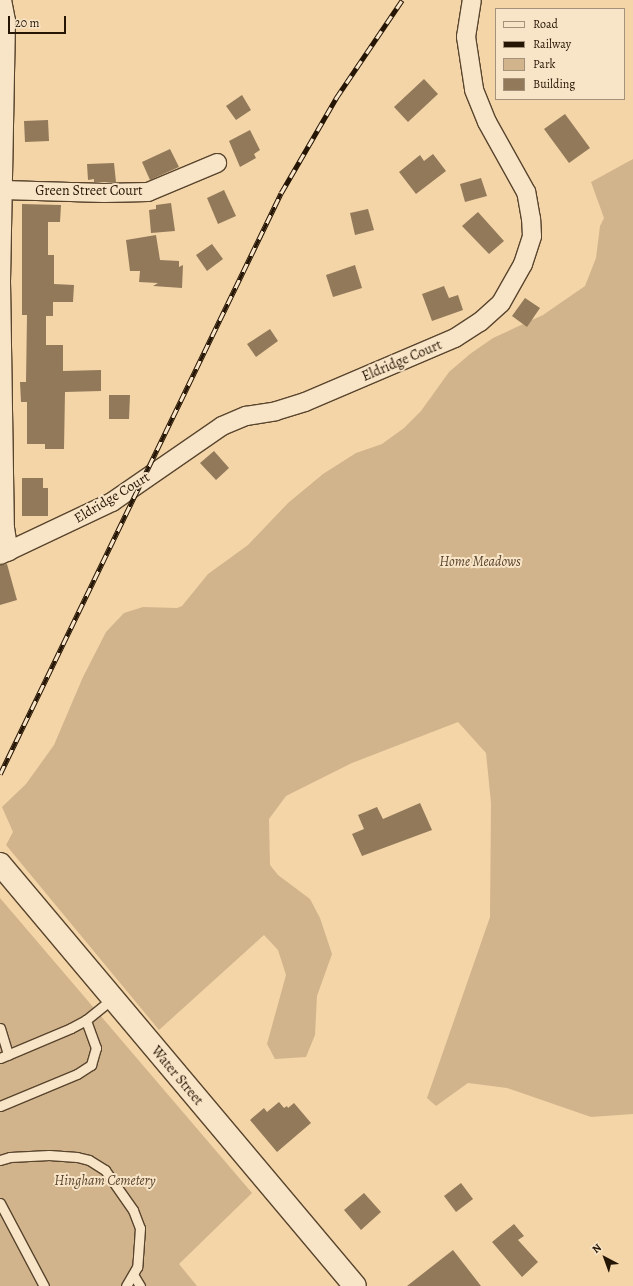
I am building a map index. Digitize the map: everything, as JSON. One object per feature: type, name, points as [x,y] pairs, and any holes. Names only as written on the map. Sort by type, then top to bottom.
[{"type":"main road","name":"Water Street","points":[[0,864],[355,1286]]},
{"type":"street","points":[[2,0],[6,21],[3,190],[4,554]]},
{"type":"street","name":"Eldridge Court","points":[[4,554],[112,502],[222,426],[246,416],[280,410],[305,402],[455,338],[480,322],[501,303],[523,264],[532,236],[531,219],[526,192],[487,122],[474,89],[466,37],[472,0]]},
{"type":"street","name":"Green Street Court","points":[[3,190],[141,193],[155,190],[217,163]]},
{"type":"lane","points":[[0,1028],[4,1057],[86,1020],[112,998]]},
{"type":"lane","points":[[0,1106],[77,1074],[91,1065],[96,1048],[86,1020]]},
{"type":"lane","points":[[0,1160],[10,1157],[49,1155],[77,1157],[89,1160],[105,1170],[130,1204],[140,1228],[139,1254],[134,1276],[126,1286]]},
{"type":"lane","points":[[0,1203],[44,1286]]},
{"type":"lane","points":[[134,1276],[140,1286]]},
{"type":"green space","name":"Home Meadows","points":[[633,159],[633,1114],[591,1117],[507,1088],[468,1083],[436,1106],[427,1098],[490,917],[491,803],[486,753],[458,722],[352,763],[286,796],[269,819],[270,865],[278,875],[310,899],[320,918],[332,954],[317,996],[315,1035],[306,1057],[275,1059],[267,1044],[286,975],[278,950],[264,935],[159,1030],[6,845],[13,832],[2,807],[26,784],[54,745],[83,677],[106,632],[124,613],[143,607],[177,608],[182,606],[208,574],[248,545],[288,503],[323,474],[356,453],[382,444],[404,428],[421,411],[449,372],[470,354],[493,338],[543,315],[585,286],[596,258],[600,226],[604,218],[591,182]]},
{"type":"green space","name":"Hingham Cemetery","points":[[0,898],[252,1193],[179,1264],[197,1286],[0,1286]]},
{"type":"building","points":[[424,79],[438,94],[408,122],[394,107]]},
{"type":"building","points":[[242,95],[251,110],[236,120],[226,106]]},
{"type":"building","points":[[565,114],[590,148],[569,163],[544,129]]},
{"type":"building","points":[[48,120],[49,141],[25,142],[24,121]]},
{"type":"building","points":[[250,130],[260,150],[254,154],[256,158],[240,167],[229,141]]},
{"type":"building","points":[[170,149],[179,167],[150,180],[142,162]]},
{"type":"building","points":[[433,154],[446,171],[416,194],[399,172],[420,155],[424,161]]},
{"type":"building","points":[[114,163],[116,182],[94,182],[94,179],[88,180],[87,164]]},
{"type":"building","points":[[481,178],[487,196],[465,202],[460,184]]},
{"type":"building","points":[[224,190],[236,216],[218,224],[207,198]]},
{"type":"building","points":[[171,203],[175,231],[151,233],[149,210],[156,209],[156,205]]},
{"type":"building","points":[[22,204],[61,205],[60,222],[48,222],[48,255],[54,255],[54,284],[74,285],[73,302],[53,302],[53,316],[46,316],[46,345],[63,345],[63,371],[101,370],[101,391],[65,392],[64,449],[45,449],[45,444],[27,444],[27,402],[21,402],[20,382],[26,382],[27,315],[22,315]]},
{"type":"building","points":[[368,209],[374,230],[355,235],[350,213]]},
{"type":"building","points":[[478,212],[504,241],[489,254],[462,226]]},
{"type":"building","points":[[156,235],[160,260],[179,261],[179,267],[183,265],[182,288],[153,286],[158,283],[139,282],[140,271],[130,271],[126,240]]},
{"type":"building","points":[[212,244],[223,259],[207,271],[196,255]]},
{"type":"building","points":[[355,265],[362,288],[333,297],[326,275]]},
{"type":"building","points":[[444,286],[449,298],[458,295],[463,310],[432,321],[422,294]]},
{"type":"building","points":[[525,298],[540,308],[527,327],[512,316]]},
{"type":"building","points":[[270,329],[278,341],[256,357],[247,344]]},
{"type":"building","points":[[109,395],[130,395],[129,419],[109,419]]},
{"type":"building","points":[[214,451],[229,468],[216,480],[200,463]]},
{"type":"building","points":[[22,478],[43,478],[43,488],[48,488],[48,516],[22,516]]},
{"type":"building","points":[[7,564],[17,600],[0,605],[0,565]]},
{"type":"building","points":[[420,803],[432,830],[362,856],[352,834],[364,829],[358,815],[377,807],[383,819]]},
{"type":"building","points":[[279,1102],[284,1108],[287,1106],[288,1108],[294,1103],[311,1123],[277,1152],[250,1120],[264,1108],[267,1112]]},
{"type":"building","points":[[461,1183],[473,1199],[456,1212],[444,1196]]},
{"type":"building","points":[[364,1193],[381,1212],[361,1230],[344,1210]]},
{"type":"building","points":[[514,1224],[524,1236],[518,1240],[538,1262],[522,1277],[492,1242]]},
{"type":"building","points":[[453,1250],[481,1286],[407,1286]]},
{"type":"railway","points":[[0,774],[281,193],[336,98],[402,0]]}]
